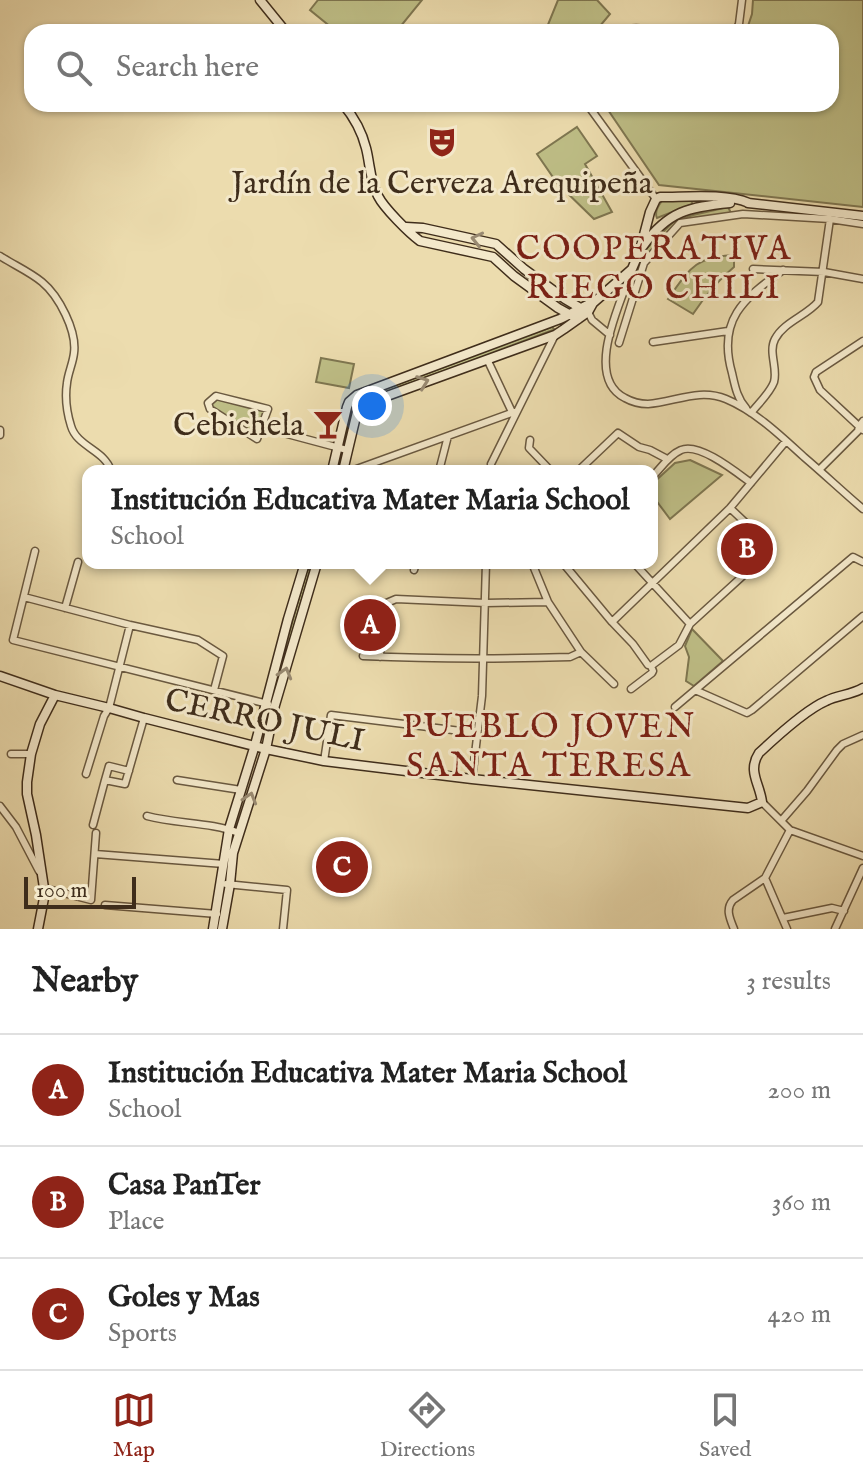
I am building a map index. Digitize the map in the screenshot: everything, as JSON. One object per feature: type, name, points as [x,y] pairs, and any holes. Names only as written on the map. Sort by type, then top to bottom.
[{"type":"street","points":[[260,0],[280,24]]},
{"type":"street","points":[[739,24],[742,0]]},
{"type":"street","points":[[348,112],[366,146],[377,194],[386,208],[420,241],[493,257],[514,276],[574,317]]},
{"type":"street","points":[[593,112],[656,199]]},
{"type":"street","points":[[749,203],[710,197],[656,199],[610,335],[604,362],[605,373],[612,387],[626,399],[648,404],[701,394],[725,398],[751,413],[786,441],[863,509]]},
{"type":"street","points":[[640,250],[665,221],[705,206],[749,203],[863,216]]},
{"type":"street","points":[[619,343],[644,263],[680,223],[743,214],[863,224]]},
{"type":"street","points":[[751,413],[773,385],[775,368],[772,346],[775,339],[781,330],[811,311],[818,302],[830,219]]},
{"type":"street","points":[[406,227],[496,244],[610,335]]},
{"type":"street","points":[[0,256],[47,286],[68,318],[74,332],[75,352],[66,390],[70,425],[77,437],[109,465]]},
{"type":"street","points":[[343,465],[347,407],[352,398],[586,313],[632,269]]},
{"type":"street","points":[[753,269],[824,272],[863,279]]},
{"type":"street","points":[[751,413],[742,403],[735,386],[727,354],[728,331],[751,294],[783,270]]},
{"type":"street","points":[[491,464],[514,412],[555,335],[574,317]]},
{"type":"street","points":[[653,342],[728,331]]},
{"type":"street","points":[[335,465],[357,412],[365,404],[555,335]]},
{"type":"street","points":[[819,470],[862,425],[820,390],[814,377],[816,372],[863,341]]},
{"type":"street","points":[[487,359],[514,412]]},
{"type":"street","points":[[216,396],[268,409],[261,427],[257,439],[210,409],[208,403],[216,396]]},
{"type":"street","points":[[368,465],[514,412]]},
{"type":"street","points":[[261,427],[342,449]]},
{"type":"street","points":[[584,465],[618,433],[639,447],[667,459]]},
{"type":"street","points":[[441,465],[448,436]]},
{"type":"street","points":[[530,440],[529,448],[545,465]]},
{"type":"street","points":[[612,622],[730,508],[786,441]]},
{"type":"street","points":[[658,470],[667,459],[688,448],[722,462],[751,483]]},
{"type":"street","points":[[651,666],[679,645],[690,624],[769,552],[769,545],[730,508]]},
{"type":"street","points":[[35,551],[13,640],[270,704]]},
{"type":"street","points":[[675,707],[853,557],[863,562]]},
{"type":"street","points":[[65,608],[78,562]]},
{"type":"street","points":[[213,929],[220,914],[233,853],[266,749],[270,704],[304,569]]},
{"type":"street","points":[[226,884],[224,864],[229,829],[314,569]]},
{"type":"street","points":[[472,779],[485,659],[486,569]]},
{"type":"street","points":[[534,569],[548,602],[581,652],[614,684]]},
{"type":"street","points":[[568,569],[651,666],[652,673],[631,689]]},
{"type":"street","points":[[640,569],[690,624]]},
{"type":"street","points":[[24,597],[198,640],[223,656],[214,690]]},
{"type":"street","points":[[380,657],[382,605],[396,599],[548,602]]},
{"type":"street","points":[[695,690],[747,713],[863,616]]},
{"type":"street","points":[[86,774],[109,708],[130,625]]},
{"type":"street","points":[[363,656],[485,659],[570,657],[581,652]]},
{"type":"street","name":"CERRO JULI","points":[[0,676],[55,695],[324,761],[737,807],[753,807],[762,802]]},
{"type":"street","points":[[863,688],[847,696],[827,700],[813,709],[759,753],[753,770],[762,802],[790,830],[863,856]]},
{"type":"street","points":[[38,929],[44,888],[27,794],[31,754],[40,724],[55,695]]},
{"type":"street","points":[[324,761],[331,715],[477,733]]},
{"type":"street","points":[[105,780],[125,784],[144,718]]},
{"type":"street","points":[[781,821],[837,750],[863,735]]},
{"type":"street","points":[[11,754],[31,754]]},
{"type":"street","points":[[93,825],[109,766],[129,771]]},
{"type":"street","points":[[177,780],[241,790]]},
{"type":"street","points":[[0,806],[16,827],[41,875]]},
{"type":"street","points":[[147,816],[239,833]]},
{"type":"street","points":[[734,929],[728,914],[729,904],[765,878],[790,830]]},
{"type":"street","points":[[44,888],[91,900],[96,833]]},
{"type":"street","points":[[95,854],[224,864]]},
{"type":"street","points":[[835,929],[863,868]]},
{"type":"street","points":[[765,878],[787,929]]},
{"type":"street","points":[[226,884],[287,890],[283,929]]},
{"type":"street","points":[[105,905],[220,914]]},
{"type":"street","points":[[783,918],[832,908],[844,911]]},
{"type":"street","points":[[220,914],[222,929]]},
{"type":"green space","points":[[318,0],[422,0],[402,24],[327,24],[310,10]]},
{"type":"green space","points":[[558,0],[597,0],[610,14],[602,24],[548,24]]},
{"type":"green space","points":[[753,0],[863,0],[863,207],[659,185],[609,112],[839,112],[839,24],[749,24]]},
{"type":"green space","points":[[577,127],[597,156],[585,164],[612,212],[594,219],[557,183],[537,154]]},
{"type":"green space","points":[[662,201],[691,201],[693,204],[657,218],[656,211]]},
{"type":"green space","points":[[728,207],[731,213],[683,222],[645,259],[642,256],[673,222]]},
{"type":"green space","points":[[734,255],[734,267],[693,314],[668,299],[695,266],[710,258]]},
{"type":"green space","points":[[552,327],[553,330],[361,402],[354,408],[346,444],[342,443],[352,405],[358,399]]},
{"type":"green space","points":[[321,358],[354,364],[349,388],[316,382]]},
{"type":"green space","points":[[216,399],[265,411],[257,434],[213,408],[211,404]]},
{"type":"green space","points":[[690,460],[722,475],[670,519],[658,503],[658,479],[675,463]]},
{"type":"green space","points":[[307,570],[310,570],[274,698],[271,697]]},
{"type":"green space","points":[[692,629],[723,661],[694,686],[686,681],[689,657],[685,646]]},
{"type":"place","name":"Jardín de la Cerveza Arequipeña","points":[[442,142]]},
{"type":"place","name":"Cebichela","points":[[328,424]]},
{"type":"place","name":"Casa PanTer","points":[[747,549]]},
{"type":"place","name":"Institución Educativa Mater Maria School","points":[[370,625]]},
{"type":"place","name":"Goles y Mas","points":[[342,867]]},
{"type":"district","name":"COOPERATIVA RIEGO CHILI","points":[[654,266]]},
{"type":"district","name":"PUEBLO JOVEN SANTA TERESA","points":[[549,744]]}]
